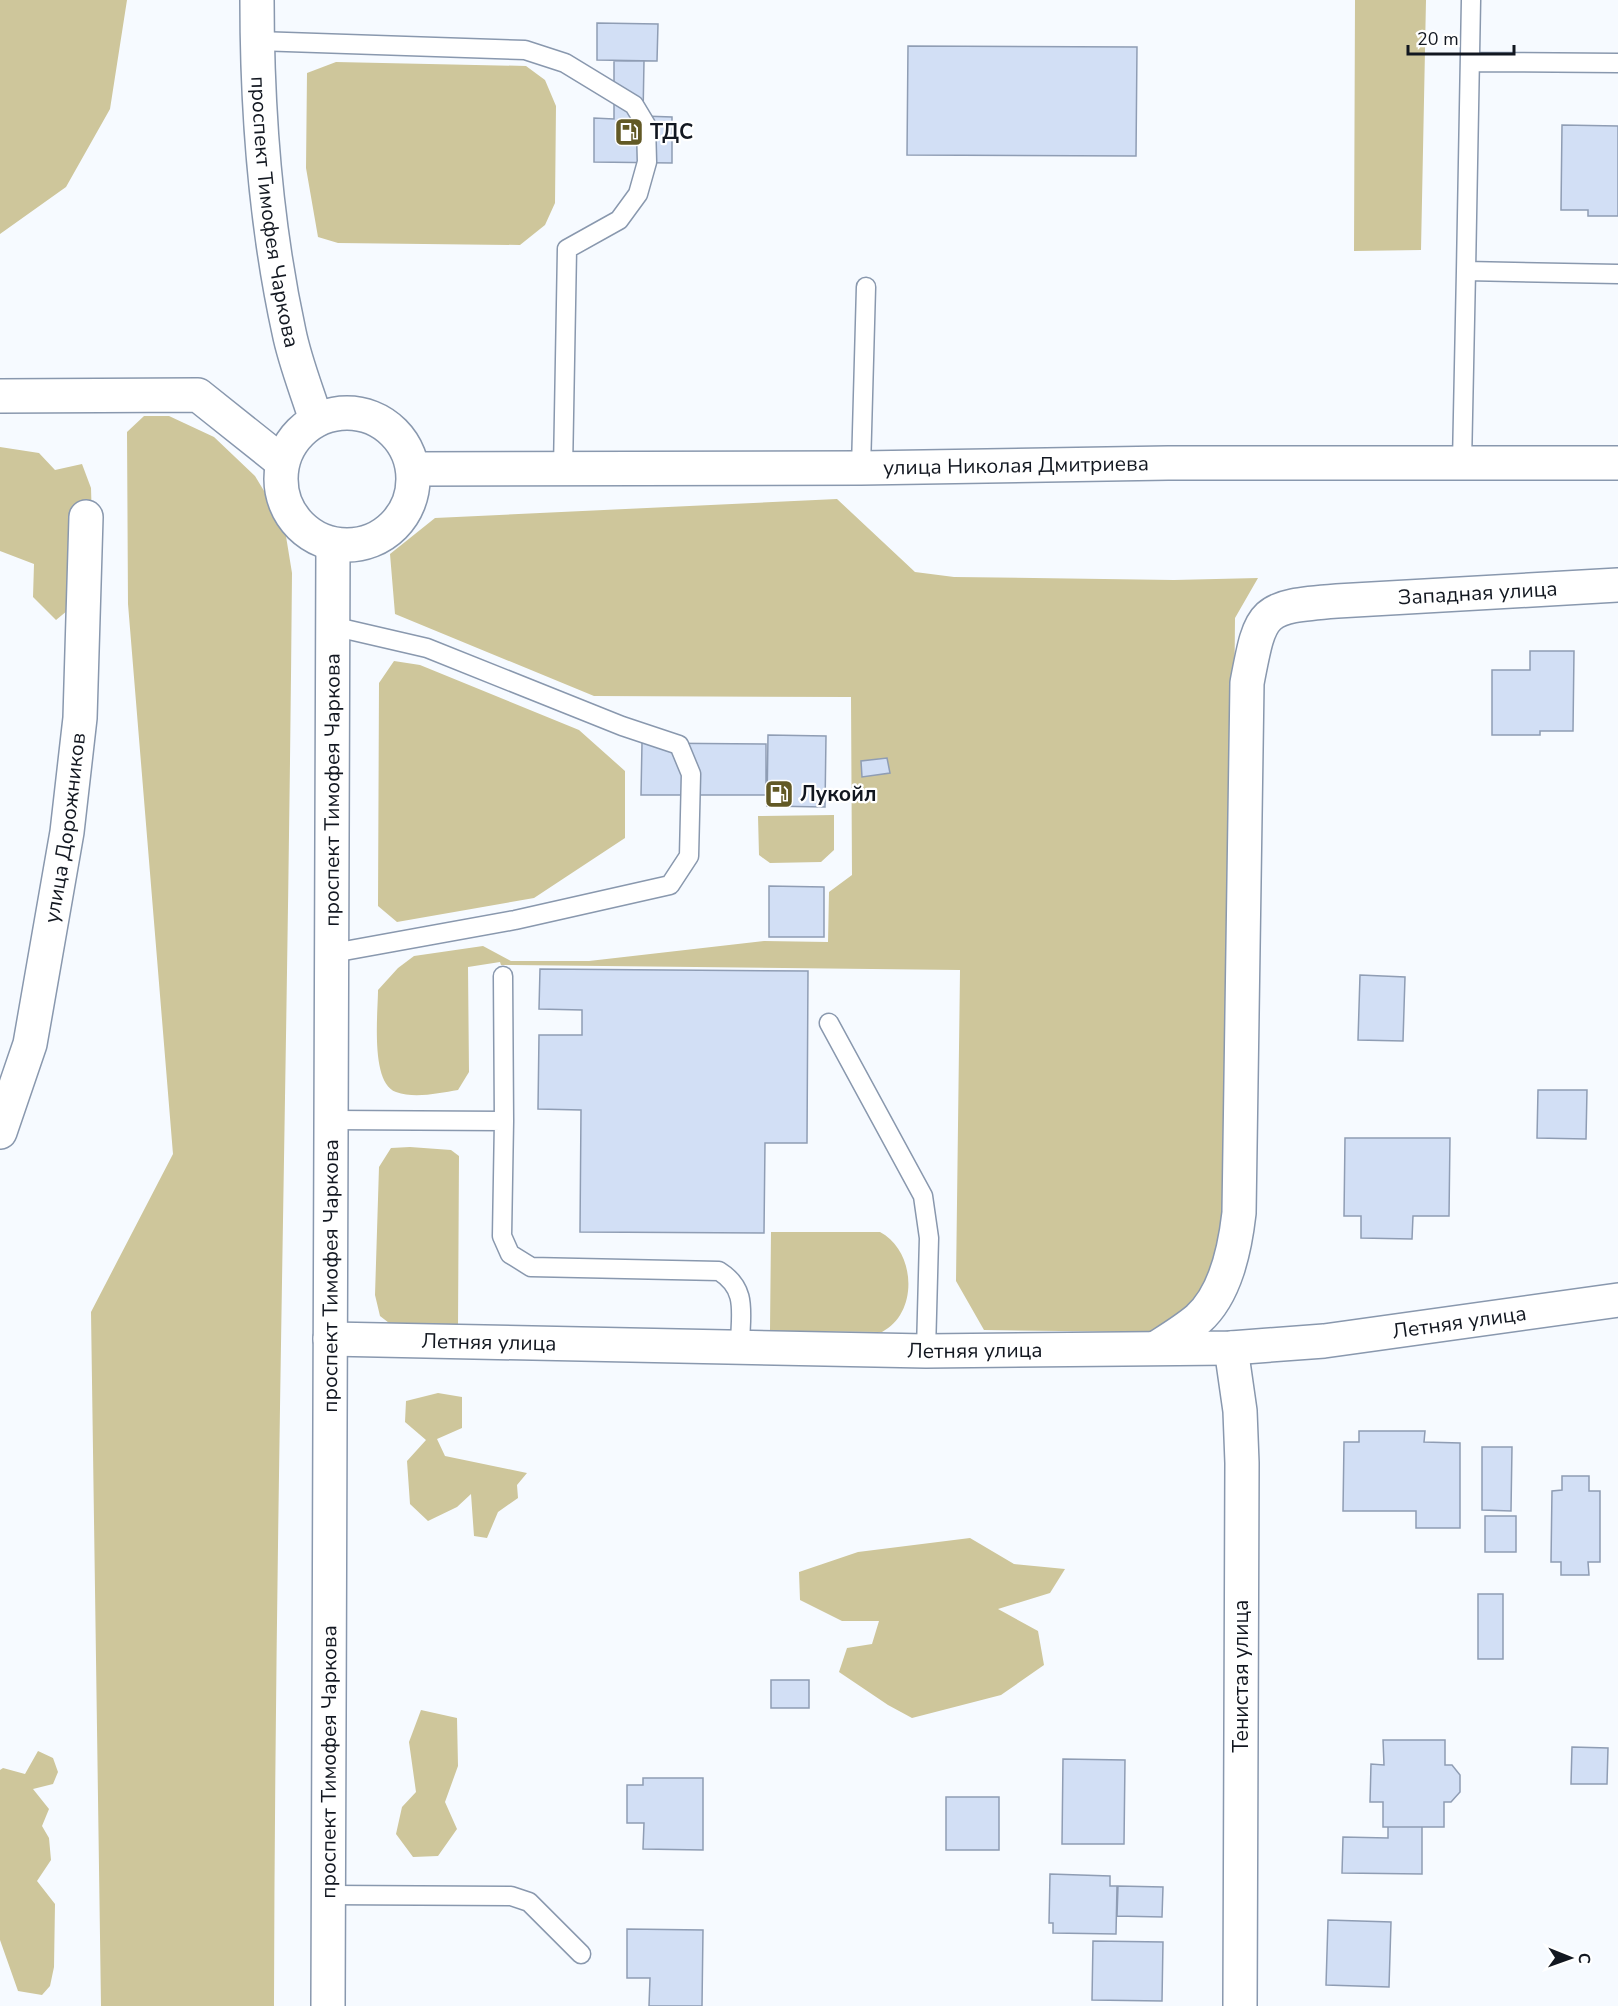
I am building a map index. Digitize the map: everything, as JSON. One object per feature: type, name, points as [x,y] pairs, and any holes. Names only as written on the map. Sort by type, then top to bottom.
[{"type":"main road","name":"проспект Тимофея Чаркова","points":[[258,0],[257,41],[261,148],[267,212],[289,335],[316,420]]},
{"type":"main road","points":[[0,396],[198,395],[282,462]]},
{"type":"main road","points":[[336,413],[357,413],[377,420],[394,432],[406,449],[412,469],[410,501],[392,528],[365,543],[333,545],[311,536],[291,516],[281,490],[282,462],[295,438],[316,420],[336,413]]},
{"type":"main road","name":"улица Николая Дмитриева","points":[[412,469],[861,468],[1168,463],[1618,463]]},
{"type":"main road","name":"улица Дорожников","points":[[0,1132],[30,1044],[67,832],[80,718],[86,517]]},
{"type":"main road","name":"проспект Тимофея Чаркова","points":[[328,2006],[333,545]]},
{"type":"main road","name":"Западная улица","points":[[1156,1348],[1200,1317],[1221,1285],[1234,1252],[1239,1213],[1247,683],[1256,635],[1269,614],[1293,604],[1618,585]]},
{"type":"main road","name":"Летняя улица","points":[[330,1339],[926,1350],[1231,1348],[1324,1341],[1618,1300]]},
{"type":"main road","name":"Тенистая улица","points":[[1231,1348],[1240,1411],[1242,1463],[1240,2006]]},
{"type":"lane","points":[[1462,463],[1471,0]]},
{"type":"lane","points":[[257,41],[525,50],[565,63],[634,105],[646,126],[647,162],[638,194],[619,220],[567,249],[562,470]]},
{"type":"lane","points":[[1471,62],[1618,63]]},
{"type":"lane","points":[[1466,271],[1618,274]]},
{"type":"lane","points":[[861,468],[866,287]]},
{"type":"lane","points":[[332,626],[427,648],[622,726],[679,745],[691,774],[689,856],[670,885],[515,920],[333,953]]},
{"type":"lane","points":[[503,976],[502,1236],[510,1254],[531,1267],[719,1271],[734,1281],[740,1292],[740,1347]]},
{"type":"lane","points":[[829,1023],[923,1196],[929,1238],[926,1350]]},
{"type":"lane","points":[[331,1120],[504,1121]]},
{"type":"lane","points":[[328,1894],[512,1896],[529,1902],[581,1954]]},
{"type":"shaded area","points":[[0,0],[127,0],[110,109],[66,187],[0,234]]},
{"type":"shaded area","points":[[1355,0],[1426,0],[1421,250],[1354,251]]},
{"type":"shaded area","points":[[336,62],[526,66],[545,80],[556,106],[555,203],[545,225],[520,245],[338,243],[318,237],[306,168],[307,73]]},
{"type":"shaded area","points":[[144,416],[169,416],[214,437],[255,476],[284,524],[292,573],[274,2006],[101,2006],[91,1312],[173,1154],[128,604],[127,432]]},
{"type":"shaded area","points":[[0,447],[39,453],[55,470],[82,464],[91,488],[92,521],[67,558],[77,569],[79,601],[56,620],[33,597],[34,564],[0,551]]},
{"type":"shaded area","points":[[837,499],[915,572],[954,577],[1174,580],[1258,578],[1235,618],[1231,1066],[1226,1195],[1217,1258],[1194,1305],[1153,1332],[984,1330],[956,1281],[960,970],[501,965],[500,962],[468,967],[469,1072],[458,1090],[411,1095],[396,1092],[388,1086],[382,1076],[377,1046],[378,990],[398,968],[414,956],[483,946],[511,961],[589,961],[764,941],[828,942],[829,892],[852,875],[851,697],[594,696],[395,614],[390,554],[435,518]],"holes":[[[887,758],[889,773],[862,776],[861,761]]]},
{"type":"shaded area","points":[[394,661],[420,665],[579,730],[625,771],[625,838],[534,898],[397,922],[378,906],[379,683]]},
{"type":"shaded area","points":[[834,815],[834,850],[821,862],[770,863],[759,855],[758,816]]},
{"type":"shaded area","points":[[391,1148],[451,1150],[459,1156],[458,1327],[393,1326],[380,1316],[375,1295],[379,1167]]},
{"type":"shaded area","points":[[771,1232],[880,1232],[892,1241],[901,1253],[906,1267],[907,1297],[894,1323],[882,1332],[770,1331]]},
{"type":"shaded area","points":[[438,1393],[462,1397],[462,1428],[437,1439],[445,1456],[527,1473],[517,1485],[518,1498],[498,1512],[487,1538],[474,1536],[471,1494],[457,1507],[428,1521],[410,1504],[407,1461],[426,1440],[405,1422],[406,1401]]},
{"type":"shaded area","points":[[970,1538],[1014,1564],[1065,1569],[1050,1593],[998,1609],[1038,1631],[1044,1665],[1001,1695],[912,1718],[839,1672],[847,1648],[872,1644],[879,1621],[842,1621],[800,1600],[799,1572],[858,1552]]},
{"type":"shaded area","points":[[421,1710],[457,1718],[458,1766],[445,1802],[457,1829],[438,1856],[413,1857],[396,1834],[402,1807],[416,1792],[409,1742]]},
{"type":"shaded area","points":[[38,1751],[53,1758],[58,1772],[53,1784],[33,1789],[49,1809],[42,1826],[49,1838],[51,1860],[37,1881],[55,1904],[54,1967],[50,1986],[42,1995],[18,1991],[0,1940],[0,1770],[3,1768],[25,1774]]},
{"type":"building","points":[[597,23],[658,24],[657,61],[597,60]]},
{"type":"building","points":[[908,46],[1137,47],[1136,156],[907,155]]},
{"type":"building","points":[[614,61],[644,61],[643,116],[672,117],[672,163],[594,162],[594,118],[614,119]]},
{"type":"building","points":[[1562,125],[1618,126],[1618,216],[1588,216],[1588,210],[1561,210]]},
{"type":"building","points":[[1530,651],[1574,651],[1573,731],[1540,731],[1540,735],[1492,735],[1492,670],[1530,670]]},
{"type":"building","points":[[768,735],[826,736],[825,807],[767,806]]},
{"type":"building","points":[[642,743],[766,744],[766,795],[641,795]]},
{"type":"building","points":[[887,758],[890,773],[862,777],[861,761]]},
{"type":"building","points":[[769,886],[824,887],[824,937],[769,937]]},
{"type":"building","points":[[540,969],[808,971],[807,1143],[765,1143],[764,1233],[580,1232],[581,1110],[538,1109],[539,1035],[582,1035],[582,1010],[539,1009]]},
{"type":"building","points":[[1360,975],[1405,977],[1403,1041],[1358,1040]]},
{"type":"building","points":[[1538,1090],[1587,1090],[1586,1139],[1537,1138]]},
{"type":"building","points":[[1345,1138],[1450,1138],[1449,1216],[1413,1216],[1412,1239],[1361,1238],[1361,1216],[1344,1216]]},
{"type":"building","points":[[1359,1431],[1425,1431],[1424,1442],[1460,1443],[1460,1528],[1416,1528],[1416,1511],[1343,1511],[1344,1442],[1359,1442]]},
{"type":"building","points":[[1482,1447],[1512,1447],[1511,1511],[1482,1510]]},
{"type":"building","points":[[1562,1476],[1589,1476],[1589,1491],[1600,1491],[1600,1562],[1588,1562],[1589,1575],[1561,1575],[1561,1562],[1551,1562],[1552,1491],[1562,1490]]},
{"type":"building","points":[[1485,1516],[1516,1516],[1516,1552],[1485,1552]]},
{"type":"building","points":[[1478,1594],[1503,1594],[1503,1659],[1478,1659]]},
{"type":"building","points":[[771,1680],[809,1680],[809,1708],[771,1708]]},
{"type":"building","points":[[1383,1740],[1445,1740],[1445,1765],[1452,1765],[1460,1775],[1460,1792],[1451,1802],[1444,1802],[1444,1827],[1383,1827],[1383,1802],[1370,1802],[1371,1764],[1384,1765]]},
{"type":"building","points":[[1572,1747],[1608,1748],[1607,1784],[1571,1784]]},
{"type":"building","points":[[1063,1759],[1125,1760],[1124,1844],[1062,1844]]},
{"type":"building","points":[[643,1778],[703,1778],[703,1850],[643,1849],[644,1823],[627,1823],[627,1785],[643,1785]]},
{"type":"building","points":[[946,1797],[999,1797],[999,1850],[946,1850]]},
{"type":"building","points":[[1388,1827],[1422,1827],[1422,1874],[1342,1873],[1343,1837],[1388,1838]]},
{"type":"building","points":[[1050,1874],[1110,1876],[1110,1886],[1117,1886],[1116,1934],[1053,1933],[1053,1923],[1049,1923]]},
{"type":"building","points":[[1118,1886],[1163,1887],[1162,1917],[1117,1916]]},
{"type":"building","points":[[1328,1920],[1391,1922],[1389,1987],[1326,1985]]},
{"type":"building","points":[[627,1929],[703,1930],[702,2006],[649,2006],[650,1978],[627,1978]]},
{"type":"building","points":[[1093,1941],[1163,1942],[1162,2001],[1092,2000]]},
{"type":"place","name":"ТДС","points":[[629,132]]},
{"type":"place","name":"Лукойл","points":[[779,794]]}]
